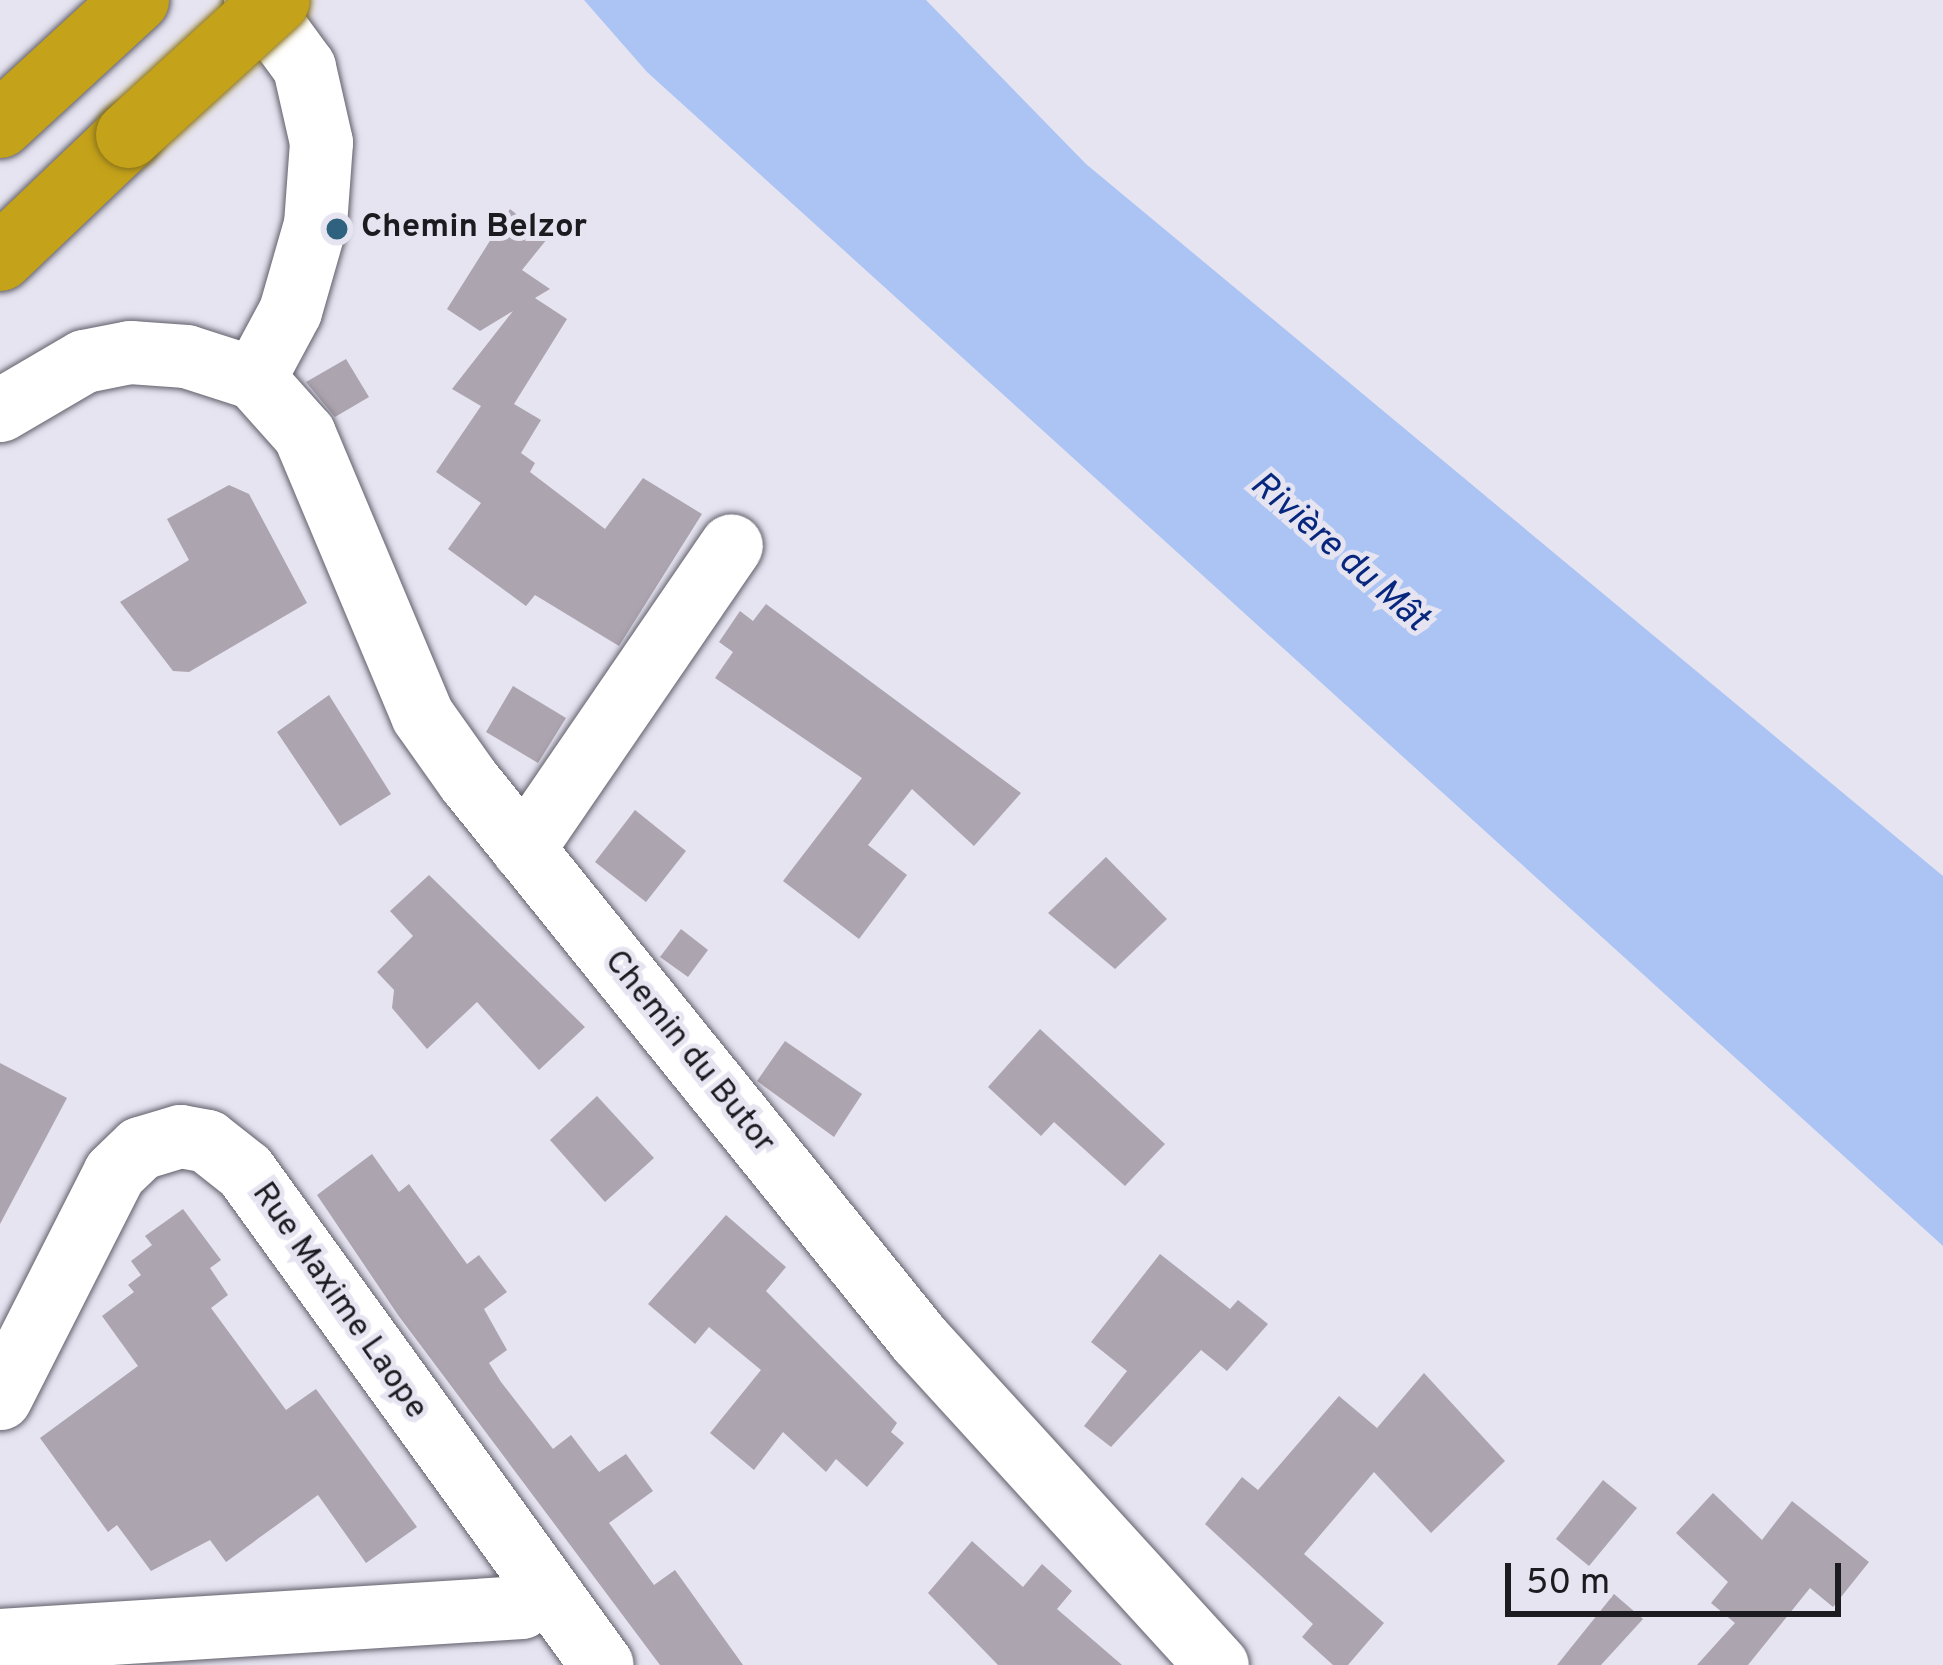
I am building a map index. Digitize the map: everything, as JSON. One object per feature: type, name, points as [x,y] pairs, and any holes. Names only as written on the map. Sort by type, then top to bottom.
[{"type":"highway","points":[[0,125],[136,0]]},
{"type":"highway","points":[[0,258],[277,0]]},
{"type":"street","points":[[0,410],[83,361],[130,352],[186,356],[254,379],[290,311],[309,246],[321,142],[304,67],[255,0]]},
{"type":"street","name":"Chemin du Butor","points":[[254,379],[304,434],[336,496],[422,715],[524,849],[919,1339],[1217,1665]]},
{"type":"street","points":[[524,849],[731,544]]},
{"type":"street","name":"Rue Maxime Laope","points":[[0,1398],[114,1173],[140,1148],[180,1136],[207,1141],[245,1171],[542,1589],[602,1665]]},
{"type":"street","points":[[0,1640],[521,1607],[542,1589]]},
{"type":"water","name":"Rivière du Mât","points":[[584,0],[926,0],[1086,164],[1943,876],[1943,1246],[647,72]]},
{"type":"building","points":[[510,209],[547,239],[522,270],[550,289],[535,298],[567,319],[514,404],[541,420],[521,453],[535,463],[530,472],[605,529],[643,478],[702,514],[619,646],[535,595],[526,606],[448,549],[481,503],[436,472],[481,406],[452,389],[513,311],[480,331],[447,309]]},
{"type":"building","points":[[346,359],[369,397],[335,417],[306,382]]},
{"type":"building","points":[[229,485],[249,494],[307,603],[189,672],[173,671],[120,602],[189,560],[167,519]]},
{"type":"building","points":[[766,604],[1021,793],[974,846],[912,789],[868,845],[907,875],[859,939],[783,881],[862,778],[715,678],[733,652],[719,642],[740,611],[753,621]]},
{"type":"building","points":[[513,686],[566,718],[538,763],[486,732]]},
{"type":"building","points":[[329,695],[391,794],[340,826],[277,732]]},
{"type":"building","points":[[635,810],[686,851],[646,902],[595,862]]},
{"type":"building","points":[[1106,857],[1167,919],[1115,969],[1048,913]]},
{"type":"building","points":[[429,875],[585,1027],[539,1070],[477,1002],[427,1049],[392,1008],[394,990],[377,972],[413,936],[390,911]]},
{"type":"building","points":[[681,929],[708,950],[688,977],[660,957]]},
{"type":"building","points":[[1040,1029],[1165,1144],[1125,1186],[1054,1122],[1041,1136],[988,1087]]},
{"type":"building","points":[[785,1041],[862,1094],[834,1137],[757,1081]]},
{"type":"building","points":[[0,1063],[67,1098],[0,1224]]},
{"type":"building","points":[[597,1096],[654,1158],[605,1202],[550,1140]]},
{"type":"building","points":[[372,1154],[399,1192],[409,1184],[467,1264],[479,1255],[507,1292],[484,1309],[507,1350],[489,1363],[501,1382],[553,1449],[571,1435],[599,1472],[626,1454],[653,1491],[609,1523],[654,1585],[675,1570],[743,1665],[660,1665],[398,1315],[317,1195]]},
{"type":"building","points":[[183,1209],[221,1260],[210,1268],[228,1295],[211,1308],[286,1410],[316,1389],[417,1527],[366,1563],[318,1495],[226,1562],[210,1540],[151,1571],[117,1525],[108,1532],[40,1438],[138,1366],[102,1316],[134,1292],[128,1285],[141,1275],[131,1261],[152,1245],[145,1236]]},
{"type":"building","points":[[726,1215],[786,1267],[766,1291],[897,1423],[891,1432],[904,1443],[867,1487],[836,1459],[826,1472],[783,1432],[754,1470],[710,1433],[761,1370],[709,1327],[695,1344],[648,1304]]},
{"type":"building","points":[[1160,1254],[1230,1309],[1238,1300],[1268,1324],[1227,1371],[1201,1350],[1111,1447],[1084,1426],[1127,1371],[1091,1342]]},
{"type":"building","points":[[1424,1373],[1505,1461],[1431,1533],[1374,1472],[1304,1554],[1384,1623],[1348,1665],[1333,1665],[1302,1637],[1313,1624],[1205,1524],[1242,1477],[1258,1490],[1339,1396],[1377,1428]]},
{"type":"building","points":[[1603,1480],[1637,1508],[1589,1566],[1556,1539]]},
{"type":"building","points":[[1713,1493],[1762,1540],[1792,1501],[1869,1562],[1833,1607],[1810,1588],[1748,1665],[1697,1665],[1735,1623],[1711,1603],[1728,1582],[1676,1533]]},
{"type":"building","points":[[972,1541],[1023,1587],[1042,1564],[1072,1591],[1057,1609],[1122,1665],[998,1665],[928,1593]]},
{"type":"building","points":[[1614,1594],[1643,1619],[1601,1665],[1557,1665]]},
{"type":"place","name":"Chemin Belzor","points":[[337,229]]}]
